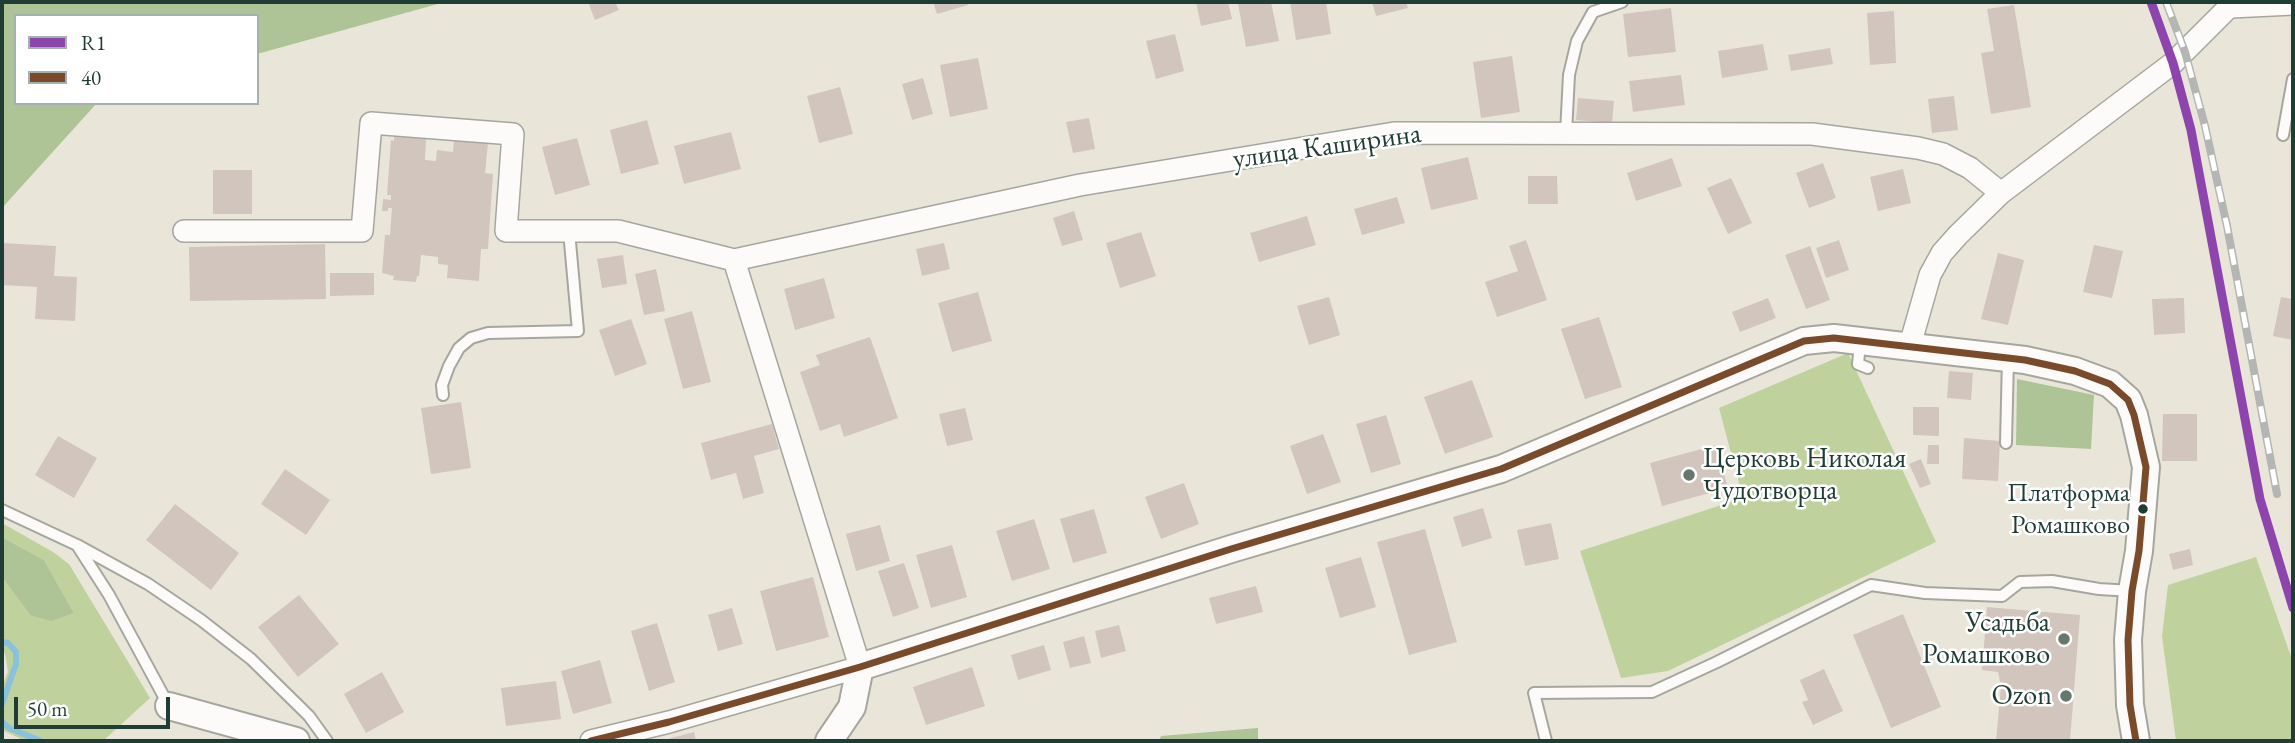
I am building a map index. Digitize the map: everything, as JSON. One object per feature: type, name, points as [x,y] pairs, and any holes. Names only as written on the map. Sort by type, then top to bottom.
[{"type":"street","points":[[1910,345],[1930,275],[1942,253],[2001,193],[2174,63],[2233,4],[2293,4]]},
{"type":"street","points":[[184,231],[362,231],[371,123],[513,134],[506,231],[618,231],[734,260],[859,667],[852,706],[830,741]]},
{"type":"street","name":"улица Каширина","points":[[734,260],[1080,185],[1394,132],[1812,134],[1918,148],[1943,154],[1970,168],[2001,193]]},
{"type":"street","points":[[591,741],[669,722],[859,667],[1231,549],[1501,469],[1804,341],[1833,338],[2008,358],[2075,371],[2110,384],[2128,400],[2146,467],[2128,640],[2130,705],[2136,741]]},
{"type":"street","points":[[169,706],[296,741]]},
{"type":"lane","points":[[1566,133],[1569,75],[1577,41],[1593,12],[1622,2]]},
{"type":"lane","points":[[2283,135],[2293,79]]},
{"type":"lane","points":[[443,395],[442,385],[449,366],[459,348],[471,338],[488,334],[578,331],[569,231]]},
{"type":"lane","points":[[1860,340],[1858,364],[1868,368]]},
{"type":"lane","points":[[2006,443],[2008,358]]},
{"type":"lane","points":[[2,510],[77,545],[148,584],[201,620],[251,659],[309,716],[327,741]]},
{"type":"lane","points":[[77,545],[109,595],[169,706]]},
{"type":"lane","points":[[1546,741],[1534,693],[1652,692],[1871,585],[1925,593],[2002,596],[2020,582],[2052,581],[2099,589],[2132,591]]},
{"type":"green space","points":[[2,2],[445,2],[259,53],[259,14],[14,14],[14,105],[95,105],[2,208]]},
{"type":"green space","points":[[1848,353],[1936,542],[1668,671],[1621,678],[1580,551],[1743,498],[1719,408]]},
{"type":"green space","points":[[2017,379],[2094,395],[2091,449],[2016,445]]},
{"type":"green space","points":[[2,523],[69,564],[150,698],[103,741],[25,741],[2,730],[2,687],[8,672],[5,654],[2,652],[2,577],[30,615],[74,613],[44,560],[2,537]]},
{"type":"green space","points":[[2,537],[44,560],[74,613],[51,621],[30,615],[2,577]]},
{"type":"green space","points":[[2256,557],[2293,662],[2293,741],[2176,741],[2162,636],[2168,585]]},
{"type":"green space","points":[[1258,728],[1258,741],[1159,741],[1161,736]]},
{"type":"building","points":[[588,2],[615,2],[619,10],[595,20]]},
{"type":"building","points":[[933,2],[967,2],[968,5],[937,14]]},
{"type":"building","points":[[1196,2],[1228,2],[1232,19],[1201,26]]},
{"type":"building","points":[[1271,2],[1279,41],[1246,47],[1238,4]]},
{"type":"building","points":[[1290,2],[1326,2],[1331,34],[1296,40]]},
{"type":"building","points":[[1372,2],[1406,2],[1408,8],[1376,16]]},
{"type":"building","points":[[2014,5],[2031,107],[1991,114],[1981,53],[1994,51],[1987,9]]},
{"type":"building","points":[[1671,8],[1676,52],[1628,57],[1623,14]]},
{"type":"building","points":[[1894,11],[1896,63],[1870,65],[1867,13]]},
{"type":"building","points":[[1175,34],[1184,71],[1156,79],[1146,41]]},
{"type":"building","points":[[1763,44],[1768,70],[1722,78],[1718,51]]},
{"type":"building","points":[[1830,48],[1833,64],[1791,71],[1788,55]]},
{"type":"building","points":[[1512,56],[1520,112],[1481,118],[1473,62]]},
{"type":"building","points":[[978,58],[988,109],[950,117],[940,65]]},
{"type":"building","points":[[1681,75],[1685,105],[1633,112],[1629,81]]},
{"type":"building","points":[[923,78],[933,114],[912,120],[902,84]]},
{"type":"building","points":[[840,87],[853,134],[819,143],[807,96]]},
{"type":"building","points":[[1954,96],[1958,130],[1932,133],[1928,99]]},
{"type":"building","points":[[1578,98],[1614,101],[1612,123],[1576,120]]},
{"type":"building","points":[[1089,118],[1095,149],[1073,153],[1066,122]]},
{"type":"building","points":[[647,120],[659,164],[621,174],[610,130]]},
{"type":"building","points":[[398,132],[423,134],[426,139],[425,160],[436,161],[437,150],[453,152],[454,140],[488,143],[485,173],[493,174],[488,249],[481,249],[479,281],[447,278],[448,265],[438,264],[438,257],[421,255],[416,282],[393,280],[394,276],[382,273],[385,235],[390,235],[392,208],[382,211],[383,199],[391,200],[391,195],[387,195],[391,140],[394,141]]},
{"type":"building","points":[[731,132],[741,169],[684,184],[674,146]]},
{"type":"building","points":[[577,138],[590,185],[555,195],[542,147]]},
{"type":"building","points":[[1468,157],[1478,199],[1431,210],[1421,168]]},
{"type":"building","points":[[1672,158],[1682,186],[1636,201],[1627,173]]},
{"type":"building","points":[[1823,163],[1836,198],[1809,208],[1796,173]]},
{"type":"building","points":[[1903,169],[1911,203],[1878,211],[1870,177]]},
{"type":"building","points":[[213,170],[252,170],[252,214],[213,214]]},
{"type":"building","points":[[1528,176],[1557,176],[1558,204],[1528,204]]},
{"type":"building","points":[[1731,178],[1752,223],[1728,234],[1707,188]]},
{"type":"building","points":[[1397,197],[1405,223],[1362,235],[1354,209]]},
{"type":"building","points":[[1074,211],[1083,240],[1062,246],[1053,218]]},
{"type":"building","points":[[1307,216],[1316,245],[1259,262],[1250,233]]},
{"type":"building","points":[[1141,232],[1156,276],[1120,288],[1106,243]]},
{"type":"building","points":[[1526,240],[1547,300],[1497,317],[1485,282],[1518,271],[1509,246]]},
{"type":"building","points":[[1839,240],[1849,270],[1826,278],[1816,248]]},
{"type":"building","points":[[2,243],[56,246],[54,276],[77,277],[75,321],[35,319],[37,287],[2,285]]},
{"type":"building","points":[[944,243],[950,269],[922,276],[916,249]]},
{"type":"building","points":[[325,244],[326,299],[190,301],[189,247]]},
{"type":"building","points":[[2094,245],[2123,251],[2112,298],[2083,292]]},
{"type":"building","points":[[1810,246],[1830,300],[1806,309],[1785,255]]},
{"type":"building","points":[[1998,253],[2024,260],[2008,325],[1981,319]]},
{"type":"building","points":[[623,255],[627,284],[602,288],[597,259]]},
{"type":"building","points":[[656,269],[665,311],[644,315],[635,274]]},
{"type":"building","points":[[330,273],[374,273],[374,295],[330,296]]},
{"type":"building","points":[[824,278],[835,318],[795,330],[784,289]]},
{"type":"building","points":[[978,292],[992,341],[952,352],[938,303]]},
{"type":"building","points":[[1329,297],[1340,335],[1309,345],[1297,306]]},
{"type":"building","points":[[2281,297],[2293,299],[2293,340],[2273,336]]},
{"type":"building","points":[[1768,298],[1776,318],[1740,332],[1732,312]]},
{"type":"building","points":[[2184,298],[2185,333],[2154,335],[2152,299]]},
{"type":"building","points":[[692,311],[711,382],[683,389],[664,319]]},
{"type":"building","points":[[1599,317],[1622,387],[1585,399],[1561,329]]},
{"type":"building","points":[[631,319],[647,364],[615,376],[599,330]]},
{"type":"building","points":[[870,337],[898,418],[844,437],[840,424],[820,431],[800,372],[820,365],[816,355]]},
{"type":"building","points":[[1949,371],[1973,373],[1971,400],[1947,398]]},
{"type":"building","points":[[1472,380],[1493,437],[1445,454],[1424,397]]},
{"type":"building","points":[[461,402],[471,468],[431,474],[421,408]]},
{"type":"building","points":[[1913,407],[1939,407],[1939,436],[1913,435]]},
{"type":"building","points":[[965,408],[973,440],[947,446],[939,414]]},
{"type":"building","points":[[2163,414],[2197,414],[2197,461],[2162,461]]},
{"type":"building","points":[[1386,415],[1401,464],[1371,473],[1356,424]]},
{"type":"building","points":[[772,424],[779,449],[754,456],[764,493],[743,499],[736,473],[711,480],[701,443]]},
{"type":"building","points":[[1323,434],[1341,482],[1307,494],[1290,446]]},
{"type":"building","points":[[58,436],[97,458],[74,498],[35,475]]},
{"type":"building","points":[[1964,438],[2000,441],[1998,481],[1962,479]]},
{"type":"building","name":"Церковь Николая Чудотворца","points":[[1716,445],[1728,488],[1662,506],[1650,463]]},
{"type":"building","points":[[1928,445],[1939,445],[1939,464],[1927,464]]},
{"type":"building","points":[[1921,459],[1931,484],[1920,488],[1909,464]]},
{"type":"building","points":[[285,469],[330,500],[306,535],[261,504]]},
{"type":"building","points":[[1184,483],[1199,524],[1161,539],[1145,497]]},
{"type":"building","points":[[175,504],[239,553],[211,590],[146,540]]},
{"type":"building","points":[[1483,508],[1492,538],[1462,547],[1453,517]]},
{"type":"building","points":[[1094,509],[1107,553],[1073,563],[1060,519]]},
{"type":"building","points":[[1034,519],[1050,569],[1012,581],[996,531]]},
{"type":"building","points":[[1551,523],[1559,559],[1525,566],[1517,530]]},
{"type":"building","points":[[880,525],[890,561],[856,571],[846,534]]},
{"type":"building","points":[[1425,529],[1457,642],[1409,655],[1377,542]]},
{"type":"building","points":[[952,545],[967,597],[931,608],[916,555]]},
{"type":"building","points":[[2190,549],[2193,565],[2173,570],[2169,554]]},
{"type":"building","points":[[1361,557],[1376,607],[1340,618],[1325,568]]},
{"type":"building","points":[[904,563],[919,608],[893,617],[878,571]]},
{"type":"building","points":[[813,577],[829,637],[776,651],[760,591]]},
{"type":"building","points":[[1256,586],[1263,612],[1216,624],[1209,598]]},
{"type":"building","points":[[299,595],[339,644],[298,677],[258,627]]},
{"type":"building","points":[[1987,607],[2080,615],[2070,741],[1996,741],[2001,686],[1998,672],[1982,670]]},
{"type":"building","points":[[732,608],[743,644],[718,651],[708,615]]},
{"type":"building","points":[[1903,614],[1941,707],[1891,728],[1853,635]]},
{"type":"building","points":[[657,623],[675,682],[649,691],[631,631]]},
{"type":"building","points":[[1119,625],[1126,651],[1101,658],[1095,631]]},
{"type":"building","points":[[1084,636],[1091,663],[1070,668],[1063,642]]},
{"type":"building","points":[[1044,645],[1051,670],[1018,680],[1011,655]]},
{"type":"building","points":[[600,660],[612,703],[573,714],[561,671]]},
{"type":"building","points":[[972,667],[985,706],[926,725],[913,687]]},
{"type":"building","points":[[1824,669],[1843,711],[1813,725],[1802,702],[1808,700],[1800,680]]},
{"type":"building","points":[[382,672],[404,712],[366,733],[344,694]]},
{"type":"building","points":[[556,681],[561,719],[506,726],[501,688]]},
{"type":"building","points":[[694,732],[696,741],[664,740]]},
{"type":"waterway","points":[[2,642],[8,643],[16,652],[16,664],[2,704]]},
{"type":"waterway","points":[[2,722],[9,728],[41,741]]},
{"type":"railway","points":[[2166,2],[2185,52],[2205,126],[2227,226],[2277,494]]},
{"type":"transit line","name":"R1","points":[[2151,2],[2173,63],[2191,130],[2260,499],[2293,608]]},
{"type":"transit line","name":"40","points":[[591,741],[669,722],[860,667],[1231,549],[1501,469],[1804,341],[1834,338],[2025,360],[2075,371],[2110,384],[2128,400],[2146,467],[2128,640],[2130,705],[2136,741]]},
{"type":"place","name":"Церковь Николая Чудотворца","points":[[1689,475]]},
{"type":"place","name":"Платформа Ромашково","points":[[2143,509]]},
{"type":"place","name":"Усадьба Ромашково","points":[[2064,639]]},
{"type":"place","name":"Ozon","points":[[2066,696]]}]
